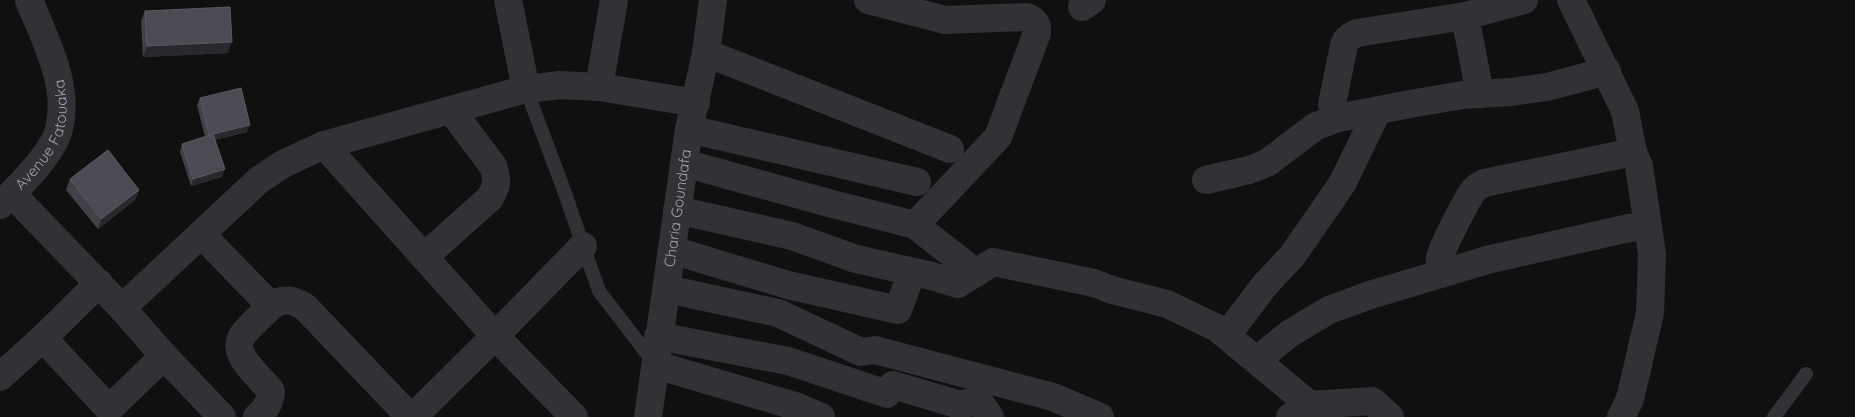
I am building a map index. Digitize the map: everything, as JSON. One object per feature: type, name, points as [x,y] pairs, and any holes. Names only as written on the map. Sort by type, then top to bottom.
[{"type":"street","name":"Avenue Fatouaka","points":[[6,199],[50,148],[59,131],[62,106],[59,78],[29,0]]},
{"type":"street","points":[[508,0],[526,89]]},
{"type":"street","points":[[599,87],[614,0]]},
{"type":"street","name":"Charia Goundafa","points":[[648,417],[684,163],[706,53],[713,0]]},
{"type":"street","points":[[868,0],[945,20],[1007,9],[1032,19],[1038,26],[998,137],[915,225]]},
{"type":"street","points":[[1332,104],[1344,45],[1346,40],[1357,33],[1465,16],[1524,0]]},
{"type":"street","points":[[1571,0],[1626,111],[1633,152],[1639,166],[1652,254],[1650,313],[1630,399],[1621,417]]},
{"type":"street","points":[[1465,16],[1480,94]]},
{"type":"street","points":[[706,53],[950,149]]},
{"type":"street","points":[[1206,180],[1249,170],[1267,163],[1316,126],[1338,118],[1480,94],[1547,87],[1607,71]]},
{"type":"street","points":[[122,308],[259,180],[283,164],[324,145],[526,89],[560,85],[599,87],[696,102]]},
{"type":"street","points":[[424,257],[490,198],[496,187],[496,174],[493,166],[451,110]]},
{"type":"street","points":[[1227,335],[1264,286],[1292,256],[1331,200],[1343,182],[1378,110]]},
{"type":"street","points":[[690,129],[917,182]]},
{"type":"street","points":[[324,145],[495,336],[574,417]]},
{"type":"street","points":[[1441,274],[1439,263],[1441,253],[1468,199],[1478,186],[1484,183],[1633,152]]},
{"type":"street","points":[[684,163],[915,225],[976,273]]},
{"type":"street","points":[[6,199],[99,283],[222,417]]},
{"type":"street","points":[[677,210],[792,236],[856,260],[958,284],[993,262],[1094,283],[1112,290],[1167,304],[1217,328],[1227,335],[1257,360],[1300,411],[1372,401],[1390,417]]},
{"type":"street","points":[[1257,360],[1289,334],[1329,310],[1370,295],[1487,260],[1647,226]]},
{"type":"street","points":[[201,234],[271,306]]},
{"type":"street","points":[[257,417],[265,410],[270,400],[270,391],[243,358],[239,345],[242,338],[271,306],[278,301],[291,300],[305,307],[411,417],[495,336],[582,246]]},
{"type":"street","points":[[672,250],[788,285],[898,310],[912,272]]},
{"type":"street","points":[[0,376],[43,338],[99,283]]},
{"type":"street","points":[[667,289],[778,314],[861,352],[875,350],[1053,397],[1060,409],[1100,417]]},
{"type":"street","points":[[658,336],[788,361],[887,394],[893,385],[960,405],[978,400],[990,417]]},
{"type":"street","points":[[43,338],[114,413],[164,356]]},
{"type":"street","points":[[656,365],[795,406],[821,417]]},
{"type":"lane","points":[[526,89],[562,185],[598,291],[656,365]]},
{"type":"lane","points":[[1774,417],[1806,374]]},
{"type":"building","points":[[230,7],[232,42],[147,46],[145,11]]},
{"type":"building","points":[[241,88],[250,125],[209,135],[200,98]]},
{"type":"building","points":[[213,134],[225,169],[193,179],[182,144]]},
{"type":"building","points":[[108,150],[139,190],[101,219],[70,179]]}]
